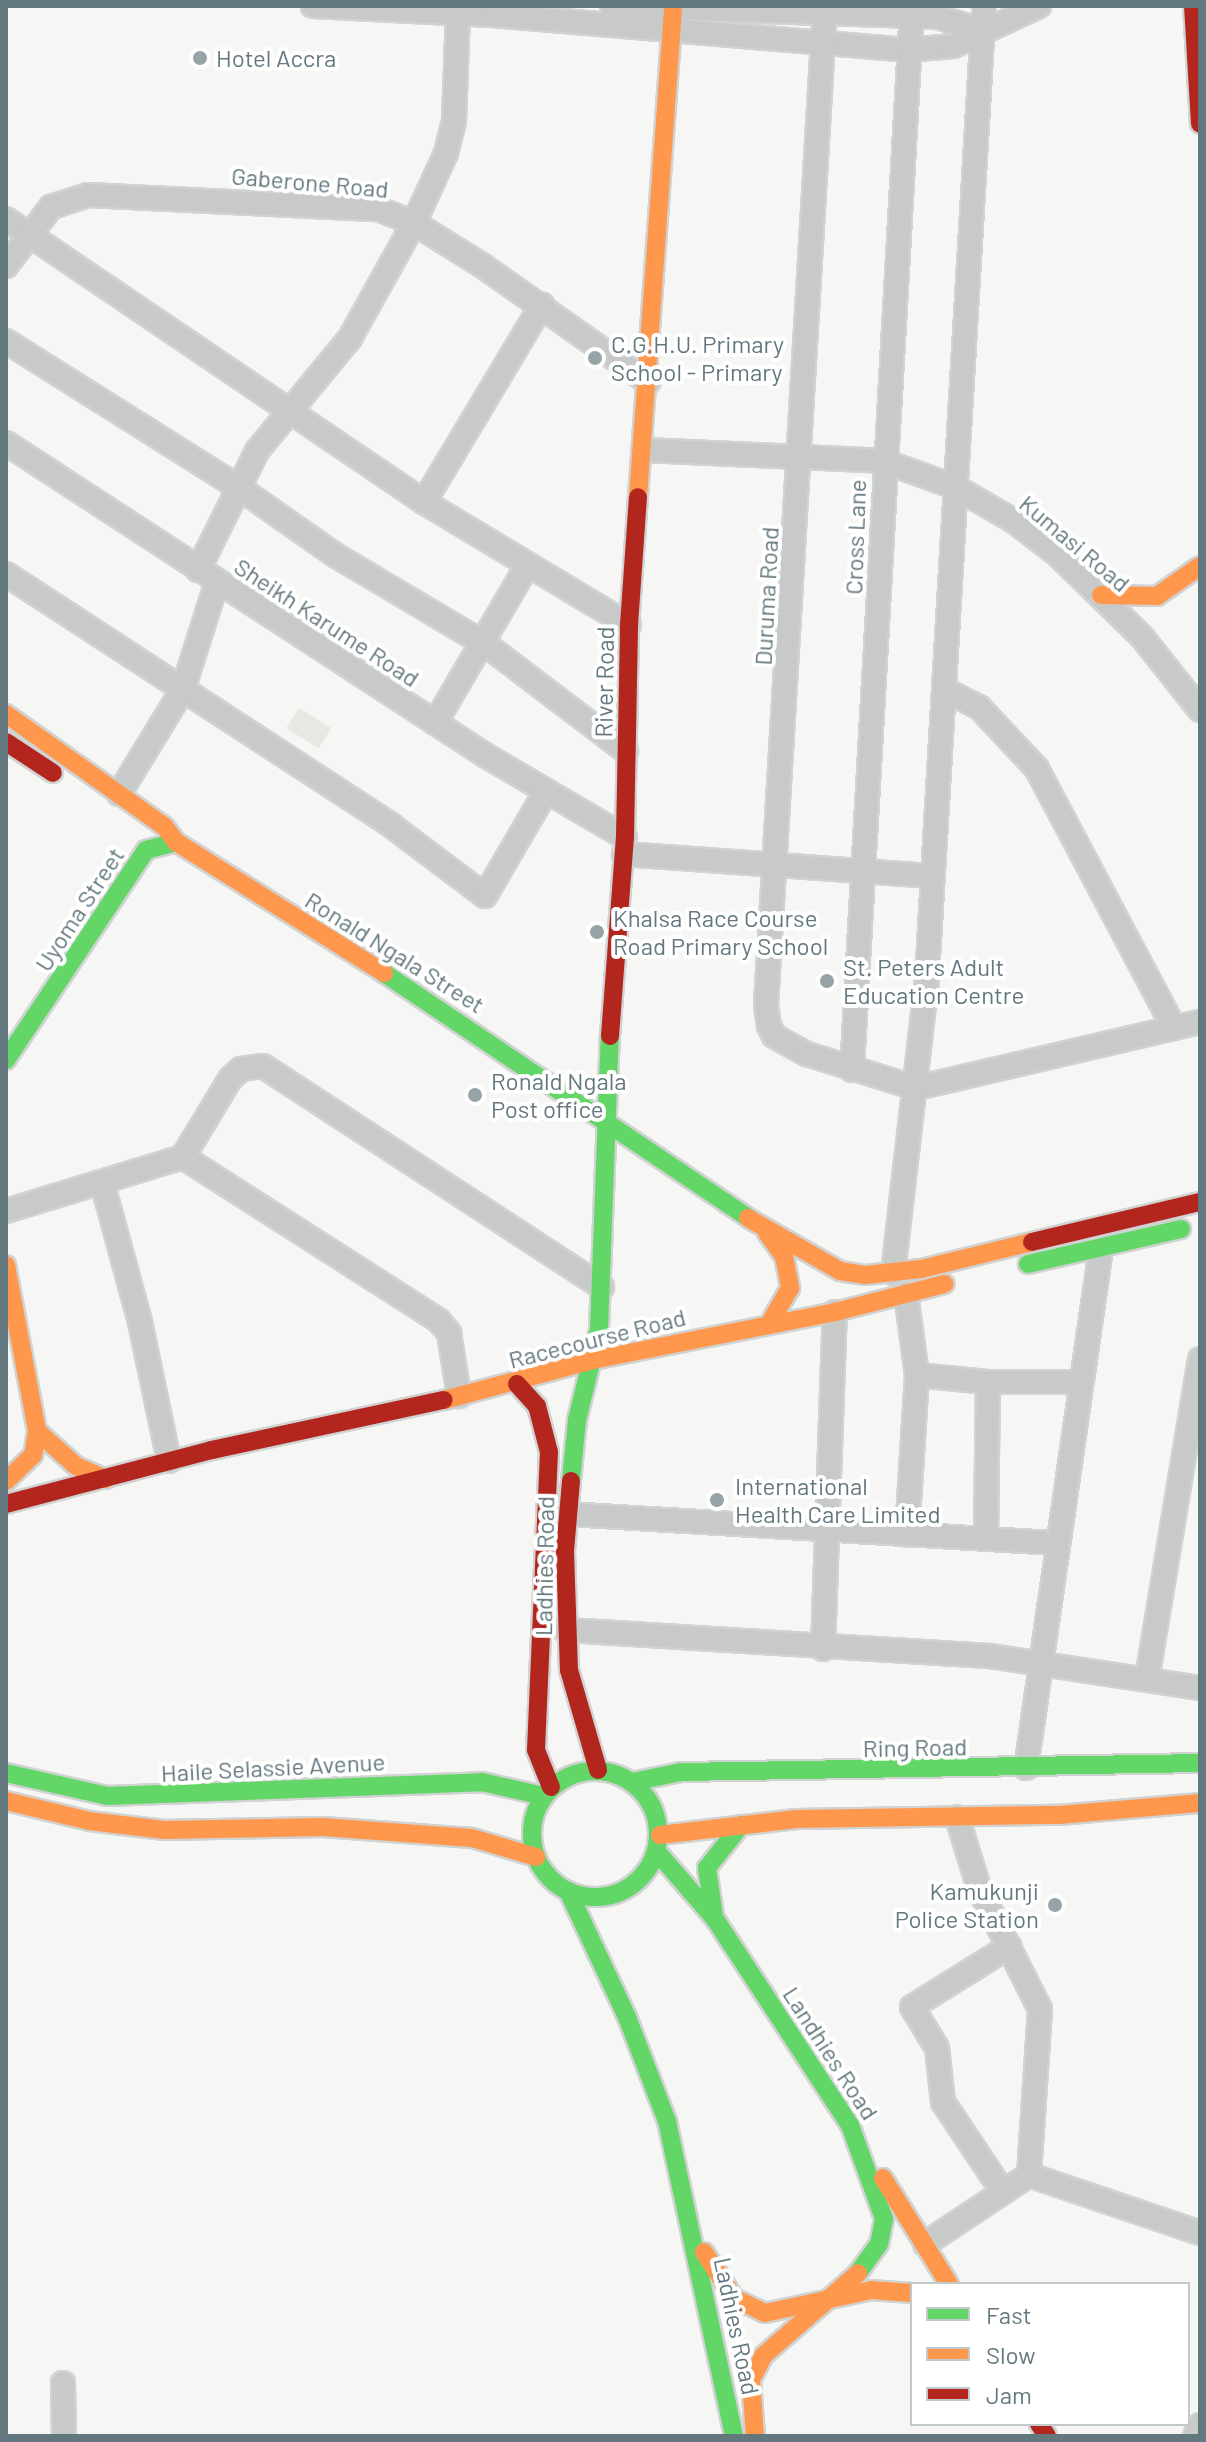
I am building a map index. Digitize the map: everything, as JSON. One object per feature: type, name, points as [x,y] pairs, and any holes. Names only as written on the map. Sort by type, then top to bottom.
[{"type":"main road","points":[[1193,6],[1200,124]]},
{"type":"main road","name":"River Road","points":[[593,1360],[602,1287],[604,1121],[625,846],[629,625],[644,450],[673,7]]},
{"type":"main road","points":[[1101,595],[1157,596],[1200,566]]},
{"type":"main road","name":"Ronald Ngala Street","points":[[6,714],[165,827],[176,842],[473,1029],[763,1228],[840,1271],[893,1273]]},
{"type":"main road","points":[[6,742],[127,820],[146,850]]},
{"type":"main road","name":"Uyoma Street","points":[[6,1060],[146,850],[176,842]]},
{"type":"main road","points":[[893,1273],[1200,1202]]},
{"type":"main road","name":"Racecourse Road","points":[[6,1504],[169,1461],[517,1384],[593,1360],[770,1322],[835,1312],[1200,1224]]},
{"type":"main road","name":"Ronald Ngala Street","points":[[763,1228],[789,1272],[785,1304],[770,1322]]},
{"type":"main road","points":[[6,1265],[37,1431],[33,1455],[6,1481]]},
{"type":"main road","name":"Ladhies Road","points":[[593,1360],[577,1420],[567,1514],[565,1630],[573,1696],[598,1770]]},
{"type":"main road","name":"Ladhies Road","points":[[517,1384],[537,1406],[549,1452],[536,1750],[547,1792]]},
{"type":"main road","points":[[37,1431],[76,1466],[105,1479]]},
{"type":"main road","name":"Ring Road","points":[[632,1782],[681,1772],[1200,1763]]},
{"type":"main road","points":[[568,1891],[588,1897],[620,1891],[646,1872],[659,1844],[646,1797],[632,1782],[598,1770],[581,1771],[547,1792],[531,1836],[536,1857],[568,1891],[651,2073],[681,2169],[692,2226]]},
{"type":"main road","name":"Haile Selassie Avenue","points":[[6,1773],[51,1787],[107,1796],[482,1782],[547,1792]]},
{"type":"main road","points":[[6,1801],[89,1821],[164,1830],[323,1827],[472,1838],[536,1857]]},
{"type":"main road","points":[[659,1844],[741,1825],[1121,1812],[1200,1803]]},
{"type":"main road","points":[[715,1919],[705,1881],[707,1868],[741,1825]]},
{"type":"main road","name":"Landhies Road","points":[[659,1844],[715,1919],[861,2145],[884,2219],[879,2244],[867,2265],[837,2295],[763,2356],[751,2380],[755,2436]]},
{"type":"main road","points":[[861,2145],[948,2282]]},
{"type":"main road","name":"Ladhies Road","points":[[692,2226],[734,2436]]},
{"type":"main road","name":"Landhies Road","points":[[692,2226],[713,2270],[734,2298],[752,2309],[783,2313],[837,2295]]},
{"type":"main road","points":[[837,2295],[892,2288],[910,2292]]},
{"type":"street","points":[[313,6],[458,13],[672,34],[908,50],[953,46],[981,30],[1039,6]]},
{"type":"street","points":[[612,6],[912,11],[955,19],[981,30]]},
{"type":"street","points":[[893,1273],[916,1088],[932,876],[945,690],[945,609],[984,6]]},
{"type":"street","name":"Duruma Road","points":[[824,11],[775,863],[769,1026],[790,1046],[852,1070],[916,1088]]},
{"type":"street","name":"Cross Lane","points":[[852,1070],[883,461],[907,151],[908,50],[912,11]]},
{"type":"street","points":[[119,794],[183,689],[207,576],[238,487],[257,451],[289,408],[350,338],[414,223],[446,153],[454,121],[458,13]]},
{"type":"street","name":"Gaberone Road","points":[[6,266],[51,207],[88,195],[378,209],[414,223],[542,305],[648,382]]},
{"type":"street","points":[[6,219],[424,502],[629,625]]},
{"type":"street","points":[[424,502],[542,305]]},
{"type":"street","points":[[6,341],[238,487],[335,555],[485,644],[626,751]]},
{"type":"street","name":"Sheikh Karume Road","points":[[6,443],[435,723],[546,791],[625,846],[932,876]]},
{"type":"street","name":"Kumasi Road","points":[[644,450],[883,461],[955,487],[1014,521],[1101,595],[1200,710]]},
{"type":"street","points":[[435,723],[485,644],[527,566]]},
{"type":"street","points":[[6,574],[392,826],[485,896],[546,791]]},
{"type":"street","points":[[945,690],[979,707],[1037,769],[1174,1028]]},
{"type":"street","points":[[916,1088],[1200,1022]]},
{"type":"street","points":[[6,1211],[183,1157],[230,1079],[253,1065],[277,1073],[602,1287]]},
{"type":"street","points":[[183,1157],[439,1321],[449,1333],[459,1396]]},
{"type":"street","points":[[102,1182],[169,1461]]},
{"type":"street","points":[[1026,1768],[1101,1249]]},
{"type":"street","points":[[906,1294],[917,1375],[907,1535]]},
{"type":"street","points":[[823,1649],[835,1312]]},
{"type":"street","points":[[1147,1679],[1200,1359]]},
{"type":"street","points":[[917,1375],[988,1382],[1081,1382]]},
{"type":"street","points":[[986,1539],[988,1382]]},
{"type":"street","points":[[567,1514],[828,1532],[1058,1543]]},
{"type":"street","points":[[565,1630],[1040,1661],[1200,1688]]},
{"type":"street","points":[[957,1817],[979,1888],[1040,2009],[1029,2175]]},
{"type":"street","points":[[1003,2192],[943,2102],[937,2048],[912,2007],[1010,1946]]},
{"type":"street","points":[[925,2244],[1029,2175]]},
{"type":"street","points":[[1029,2175],[1200,2233]]},
{"type":"street","points":[[63,2383],[64,2433]]},
{"type":"street","points":[[1195,2436],[1200,2425]]},
{"type":"shaded area","points":[[299,708],[331,728],[319,748],[286,728]]},
{"type":"traffic: fast","points":[[6,1060],[146,850],[176,842]]},
{"type":"traffic: fast","points":[[384,973],[748,1218]]},
{"type":"traffic: fast","points":[[571,1481],[577,1420],[599,1330],[610,1036]]},
{"type":"traffic: fast","points":[[1028,1264],[1181,1229]]},
{"type":"traffic: fast","points":[[632,1782],[681,1772],[1200,1763]]},
{"type":"traffic: fast","points":[[595,1771],[619,1776],[640,1789],[653,1810],[658,1834],[653,1858],[640,1879],[619,1892],[595,1897],[571,1892],[550,1879],[537,1858],[532,1834],[537,1810],[550,1789],[571,1776],[595,1771]]},
{"type":"traffic: fast","points":[[6,1773],[107,1796],[482,1782],[543,1796]]},
{"type":"traffic: fast","points":[[714,1916],[707,1868],[741,1825]]},
{"type":"traffic: fast","points":[[658,1853],[715,1919],[850,2125],[884,2219],[879,2244],[858,2273]]},
{"type":"traffic: fast","points":[[568,1891],[627,2017],[667,2121],[734,2436]]},
{"type":"traffic: slow","points":[[638,497],[673,6]]},
{"type":"traffic: slow","points":[[1101,595],[1157,596],[1200,566]]},
{"type":"traffic: slow","points":[[6,714],[165,827],[176,842],[384,973]]},
{"type":"traffic: slow","points":[[748,1218],[840,1271],[866,1275],[921,1269],[1032,1242]]},
{"type":"traffic: slow","points":[[767,1233],[784,1256],[790,1288],[770,1322]]},
{"type":"traffic: slow","points":[[6,1265],[37,1431],[33,1455],[6,1481]]},
{"type":"traffic: slow","points":[[444,1400],[593,1360],[835,1312],[944,1284]]},
{"type":"traffic: slow","points":[[37,1431],[76,1466],[105,1479]]},
{"type":"traffic: slow","points":[[6,1801],[89,1821],[164,1830],[323,1827],[472,1838],[536,1857]]},
{"type":"traffic: slow","points":[[660,1835],[796,1819],[1059,1815],[1200,1803]]},
{"type":"traffic: slow","points":[[883,2178],[948,2282]]},
{"type":"traffic: slow","points":[[704,2252],[734,2298],[765,2313],[871,2290],[910,2293]]},
{"type":"traffic: slow","points":[[755,2436],[751,2380],[763,2356],[858,2273]]},
{"type":"traffic: jam","points":[[1193,6],[1200,124]]},
{"type":"traffic: jam","points":[[610,1036],[625,837],[629,625],[638,497]]},
{"type":"traffic: jam","points":[[6,742],[53,773]]},
{"type":"traffic: jam","points":[[1032,1242],[1200,1202]]},
{"type":"traffic: jam","points":[[517,1384],[537,1406],[549,1452],[536,1750],[551,1787]]},
{"type":"traffic: jam","points":[[6,1504],[212,1450],[444,1400]]},
{"type":"traffic: jam","points":[[571,1481],[565,1551],[569,1670],[598,1770]]},
{"type":"traffic: jam","points":[[1040,2426],[1047,2436]]},
{"type":"place","name":"Hotel Accra","points":[[200,58]]},
{"type":"place","name":"C.G.H.U. Primary School - Primary","points":[[595,358]]},
{"type":"place","name":"Khalsa Race Course Road Primary School","points":[[597,932]]},
{"type":"place","name":"St. Peters Adult Education Centre","points":[[827,981]]},
{"type":"place","name":"Ronald Ngala Post office","points":[[475,1095]]},
{"type":"place","name":"International Health Care Limited","points":[[717,1500]]},
{"type":"place","name":"Kamukunji Police Station","points":[[1055,1905]]}]
